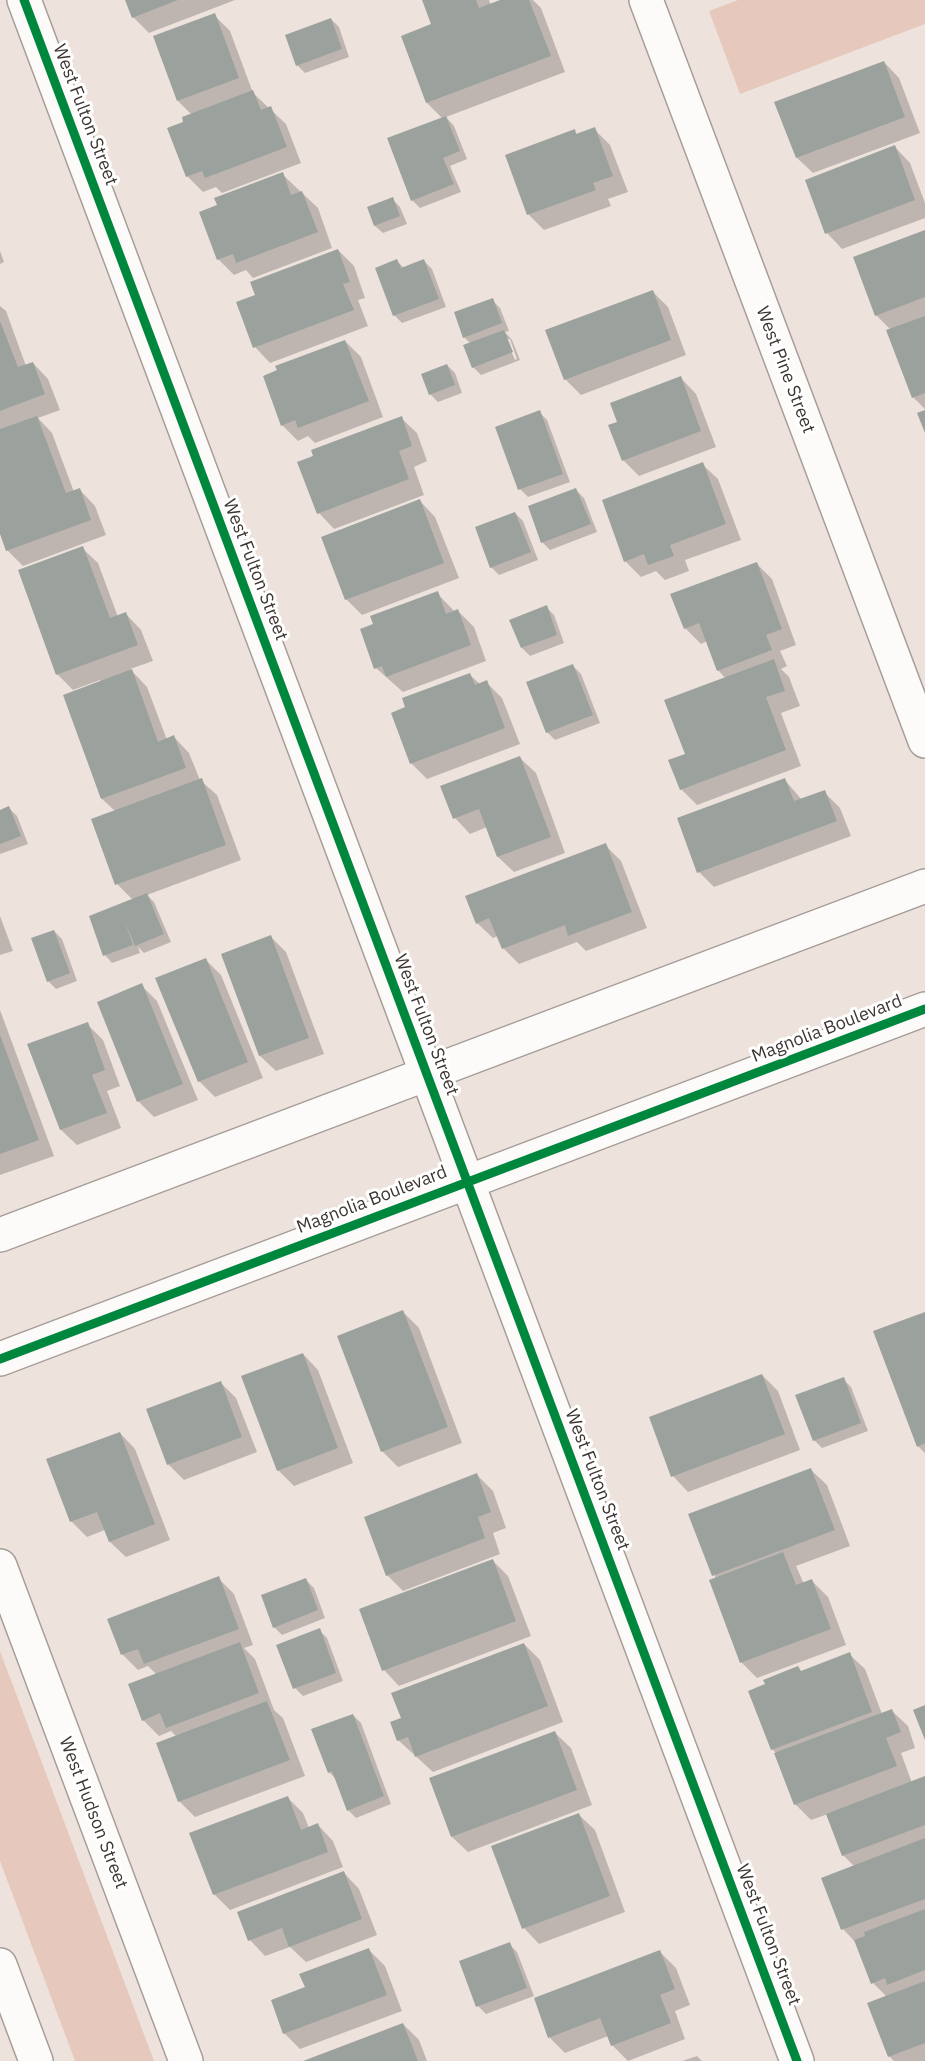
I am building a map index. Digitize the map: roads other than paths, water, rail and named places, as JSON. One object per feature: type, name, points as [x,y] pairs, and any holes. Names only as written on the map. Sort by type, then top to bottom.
[{"type":"street","name":"West Fulton Street","points":[[24,0],[797,2061]]},
{"type":"street","name":"West Pine Street","points":[[646,0],[925,741]]},
{"type":"street","points":[[0,1235],[925,886]]},
{"type":"street","name":"Magnolia Boulevard","points":[[0,1359],[925,1010]]},
{"type":"street","name":"West Hudson Street","points":[[0,1566],[186,2061]]},
{"type":"street","points":[[0,1965],[36,2061]]}]
